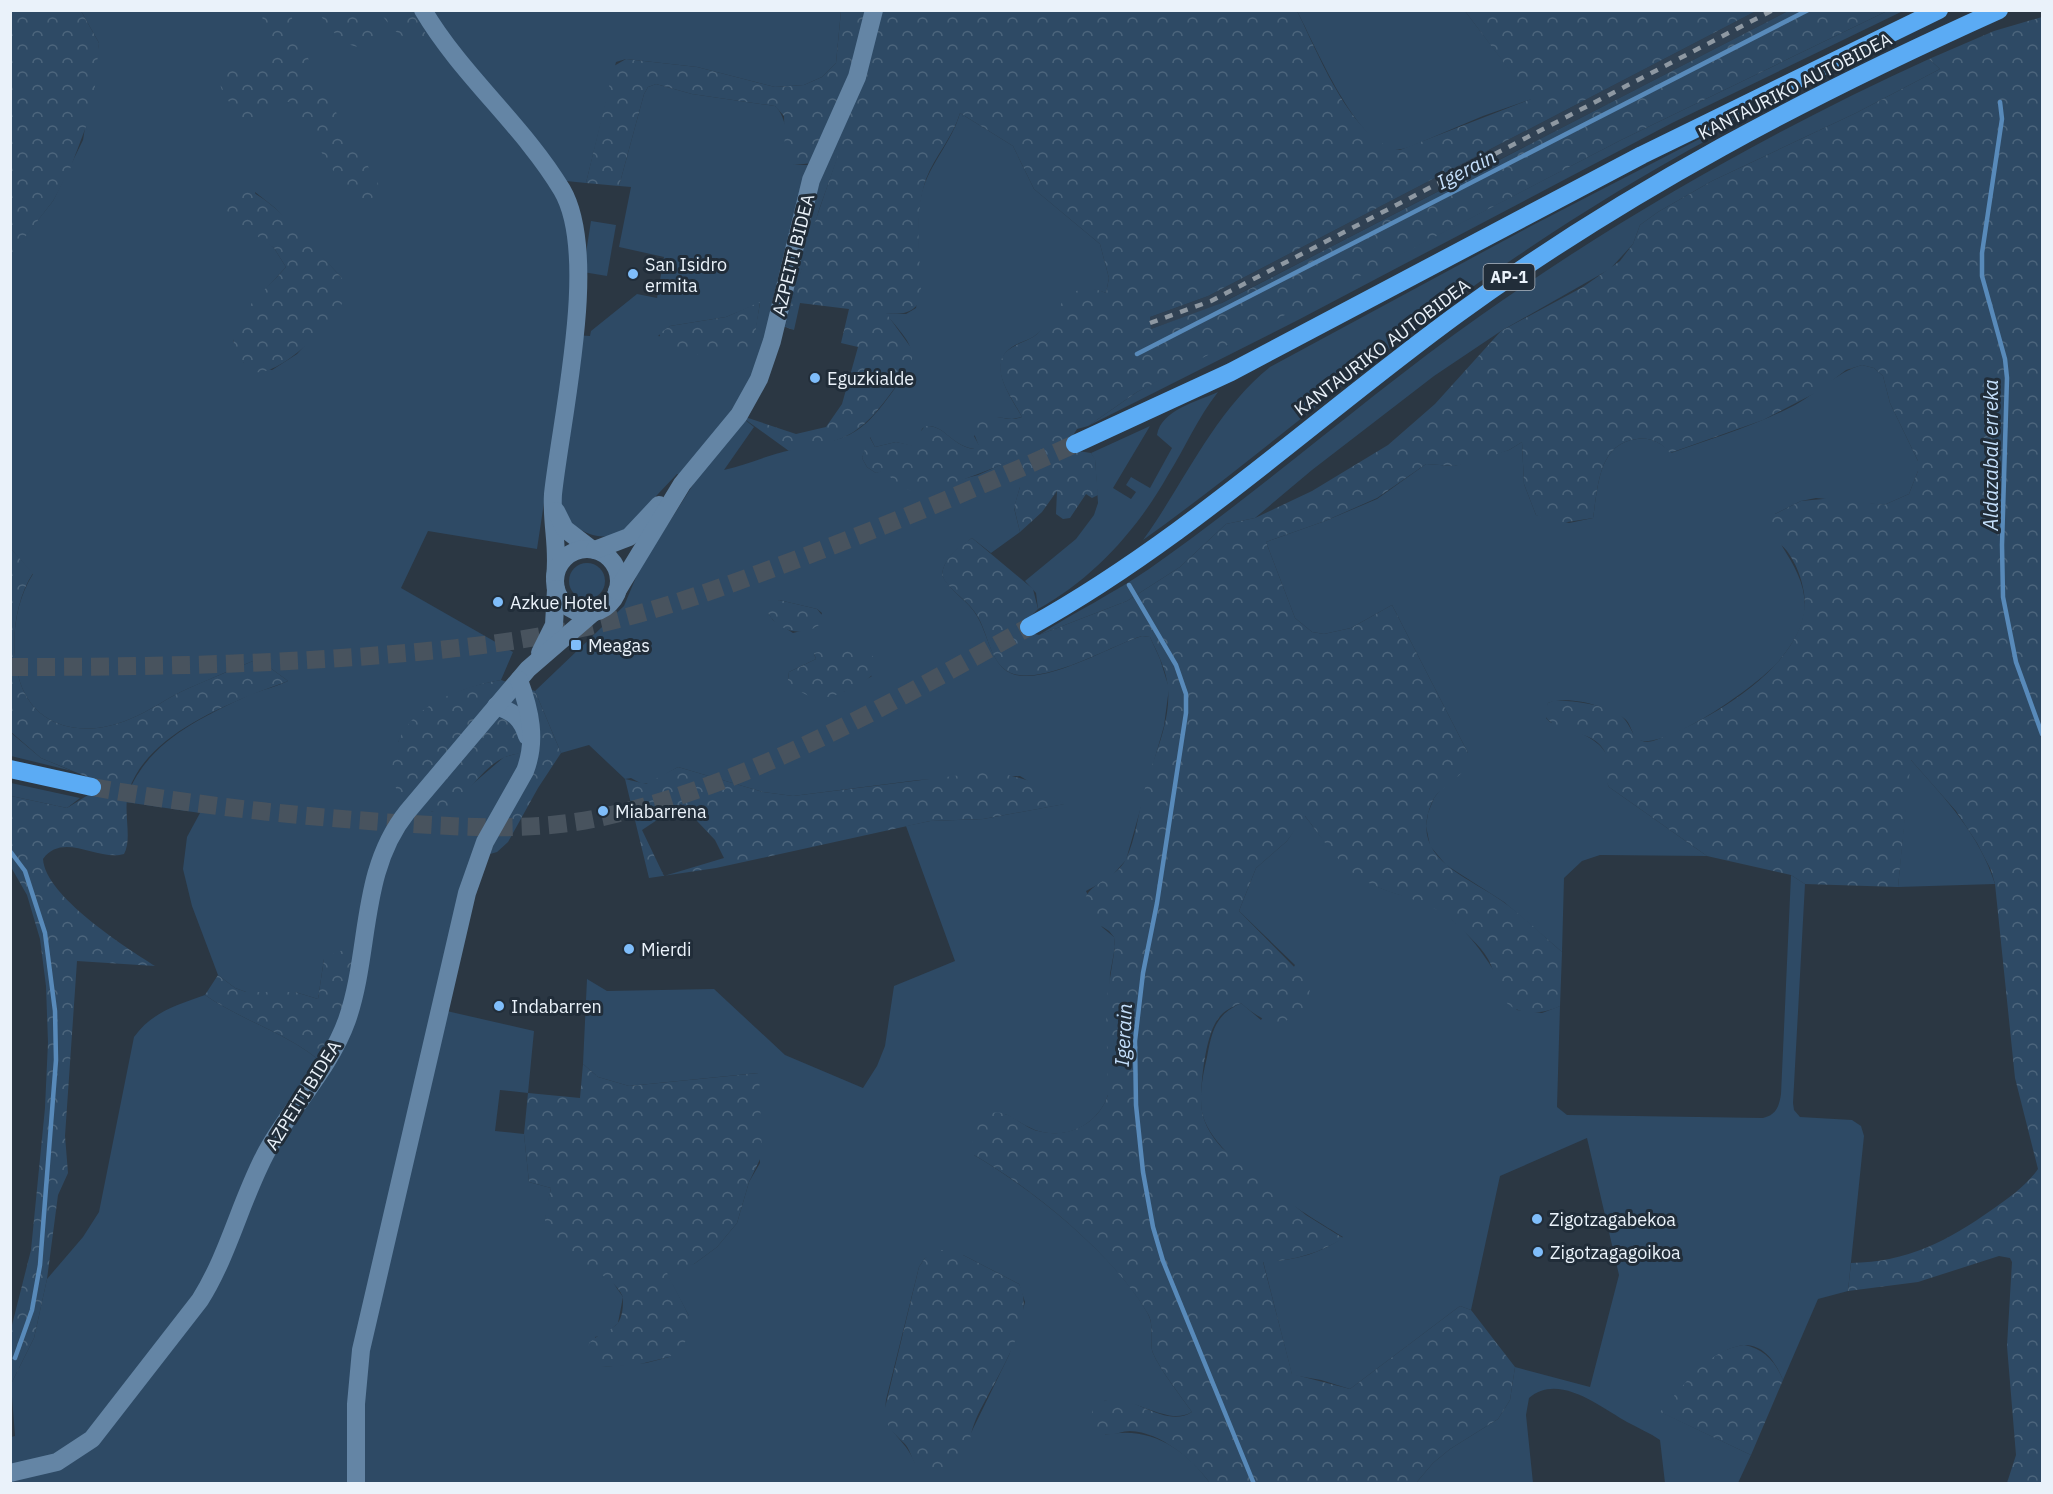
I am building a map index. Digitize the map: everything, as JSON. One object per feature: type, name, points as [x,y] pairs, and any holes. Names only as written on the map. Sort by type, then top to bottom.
[{"type":"highway","name":"KANTAURIKO AUTOBIDEA","points":[[1075,444],[1231,372],[1642,155],[1939,10]]},
{"type":"highway","name":"KANTAURIKO AUTOBIDEA","points":[[1029,627],[1078,598],[1156,545],[1429,335],[1588,225],[1683,167],[1769,120],[1999,10]]},
{"type":"highway","points":[[10,769],[92,787]]},
{"type":"main road","name":"AZPEITI BIDEA","points":[[423,10],[460,63],[548,171],[564,195],[575,224],[579,264],[578,289],[552,494],[552,522],[558,553],[554,625],[525,674]]},
{"type":"main road","name":"AZPEITI BIDEA","points":[[593,550],[629,537],[682,484],[737,418],[762,374],[811,180],[857,77],[874,10]]},
{"type":"main road","name":"AZPEITI BIDEA","points":[[617,591],[682,484]]},
{"type":"main road","points":[[552,494],[562,525],[593,550],[607,556],[616,568],[619,577],[617,591],[609,604],[594,612],[583,612],[569,607],[559,597],[556,582],[561,562],[569,555],[578,550],[593,550]]},
{"type":"main road","name":"AZPEITI BIDEA","points":[[10,1473],[62,1460],[92,1439],[200,1300],[212,1279],[267,1151],[339,1040],[355,991],[375,876],[387,843],[406,812],[496,706],[525,674],[594,612]]},
{"type":"main road","points":[[356,1484],[356,1404],[361,1350],[455,938],[479,856],[525,771],[530,750],[530,720],[525,674]]},
{"type":"main road","points":[[496,706],[510,711],[518,718],[526,731],[530,750]]},
{"type":"shaded area","points":[[1756,11],[1788,11],[1214,307],[1151,329],[1150,317],[1208,296]]},
{"type":"green space","points":[[11,10],[81,11],[99,43],[93,108],[70,169],[53,201],[11,255]]},
{"type":"green space","points":[[81,11],[841,11],[836,63],[822,77],[804,85],[775,87],[697,67],[626,59],[616,62],[586,183],[556,180],[566,198],[574,335],[590,336],[591,331],[637,294],[657,298],[664,257],[619,247],[631,187],[619,186],[644,94],[648,87],[656,84],[692,94],[775,106],[785,124],[794,165],[807,165],[841,148],[819,210],[785,327],[776,325],[739,415],[754,427],[724,470],[782,452],[826,443],[850,434],[870,419],[902,378],[911,358],[911,350],[903,335],[885,313],[906,314],[916,308],[919,279],[918,220],[922,192],[930,172],[952,134],[960,113],[1013,146],[1034,189],[1100,244],[1109,278],[1106,293],[1090,289],[1074,293],[1038,333],[1012,347],[1005,354],[1001,363],[1003,381],[1022,417],[1012,419],[995,417],[974,436],[981,449],[963,446],[939,429],[926,426],[922,429],[916,447],[896,442],[875,447],[870,437],[862,458],[867,467],[876,473],[883,470],[921,490],[978,475],[1020,456],[1020,487],[1014,508],[1020,532],[991,553],[972,538],[949,558],[942,575],[977,616],[995,658],[1004,669],[1017,675],[1033,676],[1052,672],[1142,636],[1150,637],[1160,659],[1169,688],[1164,726],[1126,860],[1110,878],[1086,891],[1102,927],[1114,937],[1115,947],[1110,974],[1108,1095],[1097,1115],[1089,1122],[1069,1132],[1047,1133],[1035,1130],[1005,1114],[974,1155],[1021,1186],[1070,1225],[1115,1269],[1148,1314],[1154,1356],[1192,1412],[1182,1416],[1172,1416],[1127,1402],[1104,1401],[1105,1435],[1136,1433],[1165,1442],[1189,1459],[1210,1483],[11,1483],[11,1437],[15,1436],[11,1384],[34,1338],[47,1279],[83,1237],[99,1212],[134,1037],[157,1015],[205,995],[297,1044],[325,1065],[324,959],[318,999],[295,992],[246,992],[235,988],[218,975],[192,906],[183,869],[187,837],[200,813],[125,802],[133,782],[145,764],[175,736],[192,724],[230,704],[288,681],[258,659],[172,696],[130,719],[113,725],[78,728],[62,725],[47,718],[25,693],[18,675],[14,636],[18,610],[33,574],[11,549],[10,255],[53,201],[83,140],[99,43]],"holes":[[[255,192],[275,208],[341,277],[333,314],[297,354],[272,370],[244,363],[233,341],[253,303],[286,267],[274,248],[265,240]],[[760,303],[752,348],[658,336],[670,326],[726,317]],[[677,474],[694,483],[639,570],[624,606],[535,691],[561,753],[589,745],[625,779],[631,778],[642,784],[651,783],[678,767],[763,792],[793,796],[919,780],[1020,776],[1064,804],[983,819],[930,821],[906,826],[955,961],[894,986],[885,1046],[877,1066],[863,1088],[785,1055],[714,989],[607,991],[587,979],[583,1064],[598,1077],[629,1086],[758,1073],[760,1163],[749,1182],[737,1223],[717,1247],[694,1264],[662,1265],[689,1316],[669,1357],[646,1363],[602,1367],[595,1337],[605,1335],[618,1323],[623,1297],[612,1281],[600,1273],[545,1220],[551,1188],[529,1182],[524,1134],[495,1131],[500,1090],[528,1093],[534,1031],[438,1009],[494,825],[530,750],[504,757],[447,806],[431,812],[398,742],[418,718],[442,700],[471,687],[501,680],[513,652],[401,588],[428,531],[537,549],[545,496],[578,528],[597,536],[621,533]],[[779,600],[817,609],[822,613],[816,627],[793,633],[773,620],[768,613]],[[814,654],[872,676],[843,692],[788,680],[789,672],[816,659]],[[963,1255],[1019,1284],[1025,1302],[1009,1355],[968,1439],[915,1463],[887,1420],[886,1400],[919,1267],[925,1258]]]},
{"type":"green space","points":[[264,11],[289,11],[317,80],[378,183],[379,192],[371,199],[359,201],[349,195],[289,102],[280,101],[255,117],[244,118],[238,114],[224,94],[220,80],[226,71],[253,68],[271,59],[271,47],[263,23]]},
{"type":"green space","points":[[317,11],[357,11],[376,34],[375,44],[356,47],[348,44],[335,33]]},
{"type":"green space","points":[[380,11],[411,11],[435,48],[417,43],[396,32]]},
{"type":"green space","points":[[841,11],[1297,11],[1326,70],[1352,113],[1366,131],[1383,144],[1400,150],[1531,99],[1465,11],[1756,11],[1208,296],[1150,317],[1151,329],[1222,303],[1788,11],[1887,11],[1621,140],[1137,392],[1088,426],[1077,429],[1072,437],[1078,451],[1091,453],[1095,459],[1098,495],[1092,498],[1086,494],[1070,518],[1063,519],[1056,514],[1057,491],[1042,512],[1020,532],[1014,507],[1020,487],[1020,457],[948,485],[919,491],[905,489],[883,471],[876,473],[867,467],[862,458],[869,436],[875,447],[896,442],[915,446],[918,435],[925,426],[939,429],[963,446],[980,449],[973,431],[977,420],[988,417],[1010,419],[1022,417],[1001,375],[1001,361],[1007,351],[1037,334],[1061,303],[1073,293],[1086,288],[1106,293],[1109,278],[1100,244],[1034,189],[1013,146],[960,113],[926,179],[922,194],[919,224],[921,299],[910,311],[886,313],[912,349],[912,360],[908,369],[873,415],[852,433],[826,444],[789,451],[739,415],[796,434],[826,427],[842,404],[858,347],[841,343],[849,309],[800,303],[794,330],[785,327],[813,228],[840,149],[813,163],[794,165],[785,157],[784,116],[775,106],[692,94],[656,84],[648,87],[644,94],[619,186],[586,183],[614,66],[626,59],[697,67],[775,87],[804,85],[822,77],[836,63]]},
{"type":"green space","points":[[1297,11],[1465,11],[1532,99],[1483,116],[1409,147],[1389,148],[1375,140],[1348,108]]},
{"type":"green space","points":[[1887,11],[1903,11],[1672,123],[1300,319],[1088,426],[1137,392],[1184,366],[1621,140]]},
{"type":"green space","points":[[2042,17],[2042,1483],[2007,1483],[2016,1455],[2007,1346],[2012,1262],[2010,1258],[1999,1256],[1918,1282],[1848,1291],[1851,1263],[1890,1259],[1943,1240],[2006,1200],[2038,1169],[2015,1078],[1995,884],[1991,870],[1977,843],[1956,811],[1911,760],[1898,887],[1805,884],[1791,875],[1707,856],[1609,787],[1606,776],[1606,755],[1598,743],[1561,728],[1548,720],[1544,714],[1548,703],[1553,701],[1593,705],[1621,716],[1640,740],[1653,741],[1701,720],[1727,704],[1775,665],[1792,643],[1803,618],[1804,593],[1793,561],[1787,551],[1771,535],[1771,521],[1775,514],[1801,501],[1834,498],[1884,505],[1909,494],[1918,471],[1918,461],[1890,403],[1883,376],[1874,368],[1862,365],[1846,370],[1817,392],[1763,420],[1670,453],[1663,446],[1651,440],[1637,439],[1624,442],[1614,449],[1602,469],[1593,518],[1555,524],[1536,515],[1524,484],[1522,442],[1509,450],[1476,462],[1454,466],[1426,464],[1377,498],[1325,521],[1266,542],[1295,618],[1312,632],[1324,634],[1351,628],[1392,605],[1468,753],[1468,761],[1461,774],[1442,789],[1432,802],[1427,821],[1428,837],[1434,851],[1444,863],[1510,907],[1562,952],[1560,1006],[1536,1012],[1524,1012],[1512,1007],[1503,997],[1485,954],[1454,922],[1434,908],[1378,887],[1357,876],[1333,852],[1305,816],[1287,841],[1256,868],[1239,911],[1305,978],[1310,988],[1308,1006],[1299,1014],[1282,1022],[1266,1020],[1241,1003],[1220,1016],[1213,1027],[1206,1050],[1201,1090],[1203,1116],[1209,1131],[1222,1148],[1306,1215],[1343,1238],[1304,1256],[1263,1262],[1292,1374],[1350,1389],[1460,1306],[1471,1310],[1515,1367],[1510,1400],[1498,1419],[1450,1449],[1433,1463],[1416,1483],[1210,1483],[1195,1465],[1175,1449],[1153,1436],[1130,1431],[1109,1435],[1101,1434],[1093,1425],[1092,1410],[1103,1401],[1115,1399],[1128,1402],[1167,1416],[1180,1417],[1192,1412],[1154,1356],[1150,1318],[1133,1291],[1093,1246],[1046,1204],[974,1155],[973,1139],[982,1118],[995,1113],[1005,1114],[1038,1131],[1061,1133],[1071,1131],[1090,1121],[1108,1095],[1106,1003],[1115,947],[1114,937],[1109,931],[1086,916],[1084,905],[1090,890],[1121,867],[1129,851],[1167,715],[1166,676],[1150,637],[1142,636],[1051,672],[1032,675],[1016,674],[1003,668],[994,656],[974,611],[948,585],[942,575],[949,558],[972,538],[1033,589],[1038,609],[1027,620],[1035,634],[1039,635],[1127,601],[1180,567],[1226,524],[1255,518],[1312,491],[1388,445],[1435,404],[1501,331],[1583,287],[1620,261],[1633,244],[1640,225],[1658,212],[1712,181],[1856,113],[1940,69],[1929,59],[1994,31]]},
{"type":"green space","points":[[1929,59],[1940,69],[1856,113],[1712,181],[1658,212],[1640,225],[1633,244],[1610,269],[1501,331],[1434,376],[1312,470],[1255,518],[1226,524],[1180,567],[1127,601],[1039,635],[1149,569],[1233,507],[1438,347],[1588,244],[1699,177],[1812,115]]},
{"type":"green space","points":[[1709,134],[1711,138],[1606,199],[1471,288],[1143,540],[1232,405],[1270,367],[1531,226]]},
{"type":"green space","points":[[245,189],[269,204],[296,228],[341,277],[347,291],[335,314],[310,342],[280,365],[266,371],[255,372],[247,367],[237,352],[233,340],[234,329],[248,307],[286,267],[274,248],[232,218],[227,211],[229,197]]},
{"type":"green space","points":[[591,221],[616,225],[607,276],[583,272]]},
{"type":"green space","points":[[760,302],[753,348],[689,354],[666,350],[659,344],[660,333],[670,326],[726,317]]},
{"type":"green space","points":[[1862,365],[1874,368],[1883,376],[1890,403],[1918,461],[1918,471],[1909,494],[1884,505],[1816,498],[1801,501],[1775,514],[1779,539],[1799,578],[1805,604],[1797,634],[1778,662],[1752,685],[1710,714],[1688,727],[1649,741],[1636,739],[1625,719],[1598,706],[1566,700],[1548,703],[1546,718],[1550,722],[1584,735],[1605,752],[1610,763],[1607,780],[1609,787],[1707,856],[1600,855],[1582,861],[1564,878],[1562,952],[1504,902],[1446,865],[1430,846],[1426,826],[1434,798],[1468,753],[1392,605],[1351,628],[1324,634],[1312,632],[1295,618],[1266,542],[1377,499],[1426,464],[1454,466],[1509,450],[1522,442],[1524,484],[1536,515],[1569,523],[1593,518],[1602,469],[1614,449],[1624,442],[1637,439],[1651,440],[1664,446],[1671,453],[1777,414],[1800,402],[1843,373]]},
{"type":"green space","points":[[1218,392],[1156,495],[1128,534],[1077,583],[1038,609],[1036,593],[1025,581],[1076,539],[1094,515],[1098,503],[1095,460],[1091,453],[1150,426],[1113,488],[1131,499],[1136,492],[1126,485],[1131,477],[1150,488],[1172,448],[1157,435],[1165,419],[1191,403]]},
{"type":"green space","points":[[11,549],[33,573],[22,596],[16,622],[14,649],[18,675],[25,693],[47,718],[62,725],[78,728],[113,725],[137,716],[187,689],[258,659],[288,681],[244,698],[196,721],[155,751],[139,769],[129,790],[127,798],[128,840],[124,854],[104,854],[71,847],[51,851],[43,859],[47,873],[57,889],[71,904],[107,934],[155,966],[77,961],[65,1136],[68,1173],[58,1195],[47,1279],[34,1338],[11,1384],[11,1329],[31,1250],[45,1108],[48,1042],[46,986],[40,939],[27,895],[11,867],[11,796],[67,808],[88,795],[90,778],[41,758],[11,732]]},
{"type":"green space","points":[[587,563],[600,568],[605,581],[600,594],[587,599],[574,594],[569,581],[574,568]]},
{"type":"green space","points":[[779,600],[817,609],[825,619],[811,629],[795,631],[787,629],[780,626],[768,613],[768,605]]},
{"type":"green space","points":[[845,646],[856,647],[870,653],[876,662],[877,668],[873,674],[859,685],[831,696],[816,698],[800,691],[788,680],[789,672],[816,659],[814,653]]},
{"type":"green space","points":[[501,680],[535,691],[561,753],[538,788],[508,842],[497,852],[490,854],[530,750],[503,758],[493,764],[452,804],[430,812],[421,811],[400,795],[392,774],[395,749],[400,737],[406,727],[423,710],[455,693]]},
{"type":"green space","points":[[10,732],[41,758],[72,771],[11,756]]},
{"type":"green space","points":[[1910,759],[1960,817],[1980,849],[1995,884],[1898,887]]},
{"type":"green space","points":[[678,767],[763,792],[793,796],[994,771],[1030,781],[1065,804],[983,819],[930,821],[716,868],[666,876],[724,858],[715,840],[681,804],[642,830],[664,876],[649,878],[625,779],[646,784]]},
{"type":"green space","points":[[11,783],[80,798],[67,808],[11,796]]},
{"type":"green space","points":[[1304,815],[1339,858],[1359,876],[1383,889],[1429,904],[1455,922],[1485,957],[1517,1010],[1542,1013],[1560,1006],[1557,1107],[1567,1115],[1763,1118],[1774,1113],[1781,1094],[1791,875],[1805,884],[1793,1103],[1794,1110],[1800,1117],[1852,1120],[1861,1126],[1864,1136],[1848,1291],[1818,1299],[1783,1380],[1770,1357],[1754,1347],[1738,1346],[1721,1353],[1705,1366],[1688,1381],[1661,1412],[1751,1455],[1738,1483],[1665,1483],[1660,1440],[1592,1401],[1566,1390],[1553,1389],[1540,1391],[1529,1398],[1526,1415],[1533,1483],[1416,1483],[1433,1463],[1450,1449],[1498,1419],[1510,1400],[1515,1367],[1590,1387],[1619,1275],[1587,1138],[1500,1176],[1471,1310],[1460,1306],[1350,1389],[1321,1380],[1292,1375],[1263,1261],[1305,1256],[1343,1237],[1261,1183],[1240,1165],[1222,1147],[1209,1129],[1202,1112],[1201,1098],[1211,1039],[1220,1019],[1241,1003],[1261,1020],[1295,965],[1239,911],[1256,868],[1287,841]]},
{"type":"green space","points":[[363,950],[325,1065],[297,1044],[205,995],[218,975],[235,988],[246,992],[295,992],[318,999],[324,959],[339,951]]},
{"type":"green space","points":[[583,1064],[598,1077],[629,1086],[759,1073],[762,1155],[749,1182],[737,1223],[717,1247],[694,1264],[677,1268],[663,1265],[689,1316],[689,1335],[682,1347],[669,1357],[636,1365],[602,1367],[594,1365],[588,1358],[589,1343],[618,1323],[623,1309],[623,1297],[616,1286],[605,1277],[555,1246],[548,1235],[545,1221],[551,1188],[529,1182],[524,1134],[528,1093],[580,1098]]},
{"type":"green space","points":[[942,1250],[963,1255],[1019,1284],[1023,1298],[1023,1315],[1010,1352],[976,1419],[965,1460],[954,1468],[933,1474],[920,1470],[915,1464],[906,1445],[889,1426],[884,1412],[919,1267],[925,1258]]},
{"type":"green space","points":[[1744,1345],[1757,1349],[1768,1357],[1783,1380],[1751,1455],[1660,1412],[1708,1361],[1731,1348]]},
{"type":"waterway","name":"Igerain","points":[[1137,354],[1808,10]]},
{"type":"waterway","name":"Aldazabal erreka","points":[[2000,102],[2002,119],[1982,253],[1982,276],[2005,359],[2007,378],[2002,545],[2003,597],[2016,662],[2042,734]]},
{"type":"waterway","name":"Igerain","points":[[1129,585],[1176,665],[1186,694],[1186,713],[1157,903],[1143,973],[1135,1041],[1136,1105],[1143,1172],[1153,1227],[1163,1261],[1254,1484]]},
{"type":"waterway","points":[[10,851],[25,871],[45,933],[55,1011],[56,1060],[40,1265],[32,1310],[15,1358]]},
{"type":"tunnel","points":[[10,667],[280,662],[455,648],[566,631],[664,606],[756,575],[928,508],[1075,444]]},
{"type":"tunnel","points":[[92,787],[244,809],[396,823],[522,827],[598,818],[711,785],[766,763],[873,712],[1029,627]]},
{"type":"railway","points":[[1150,323],[1211,301],[1773,10]]},
{"type":"place","name":"San Isidro ermita","points":[[633,274]]},
{"type":"place","name":"Eguzkialde","points":[[815,378]]},
{"type":"place","name":"Azkue Hotel","points":[[498,602]]},
{"type":"place","name":"Meagas","points":[[576,645]]},
{"type":"place","name":"Miabarrena","points":[[603,811]]},
{"type":"place","name":"Mierdi","points":[[629,949]]},
{"type":"place","name":"Indabarren","points":[[499,1006]]},
{"type":"place","name":"Zigotzagabekoa","points":[[1537,1219]]},
{"type":"place","name":"Zigotzagagoikoa","points":[[1538,1252]]}]
